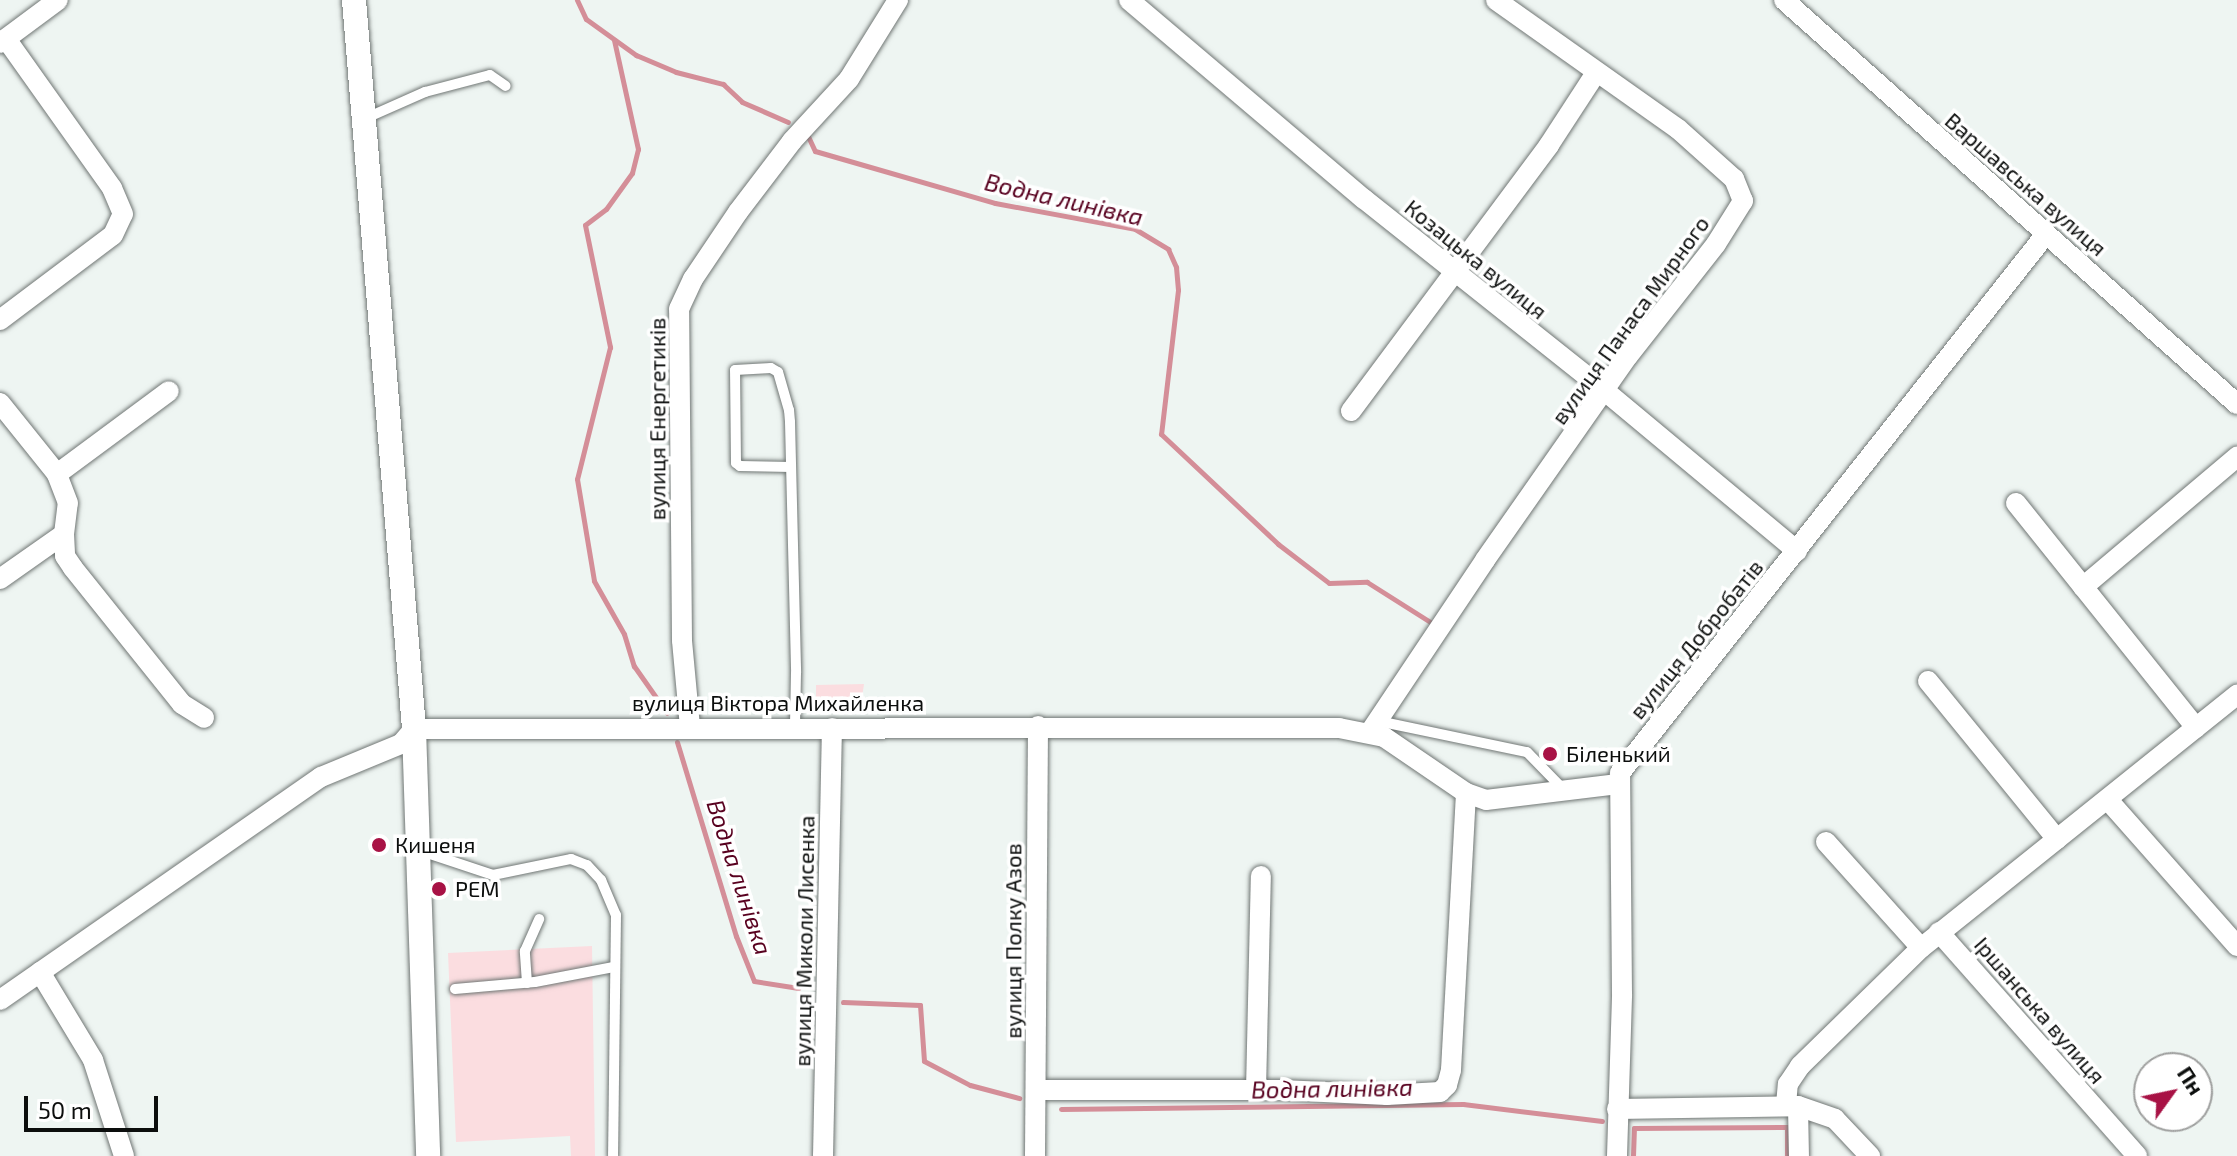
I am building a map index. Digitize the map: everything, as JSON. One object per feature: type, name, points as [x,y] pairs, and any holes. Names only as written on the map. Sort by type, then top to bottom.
[{"type":"street","points":[[0,320],[113,235],[123,214],[112,188],[3,41],[58,0]]},
{"type":"street","points":[[354,0],[414,729],[428,1156]]},
{"type":"street","name":"вулиця Енергетиків","points":[[690,727],[682,640],[679,309],[687,289],[738,212],[792,141],[849,79],[898,0]]},
{"type":"street","name":"вулиця Панаса Мирного","points":[[1373,726],[1605,391],[1716,244],[1743,201],[1734,179],[1699,147],[1637,98],[1596,73],[1496,0]]},
{"type":"street","name":"Варшавська вулиця","points":[[1784,0],[2237,404]]},
{"type":"street","name":"Козацька вулиця","points":[[1134,2],[1453,272],[1605,391],[1797,551]]},
{"type":"street","points":[[1351,411],[1555,137],[1596,73]]},
{"type":"street","name":"вулиця Добробатів","points":[[1618,784],[1625,766],[2046,234]]},
{"type":"street","points":[[57,474],[169,391]]},
{"type":"street","points":[[0,403],[57,474],[68,503],[65,556],[182,704],[204,718]]},
{"type":"street","points":[[2083,587],[2237,457]]},
{"type":"street","points":[[2016,503],[2196,728]]},
{"type":"street","points":[[0,579],[64,534]]},
{"type":"street","points":[[1928,681],[2057,839]]},
{"type":"street","points":[[1799,1156],[1788,1084],[1800,1066],[1939,932],[2237,695]]},
{"type":"street","name":"вулиця Полку Азов","points":[[1035,1156],[1038,726]]},
{"type":"street","name":"вулиця Віктора Михайленка","points":[[414,729],[1373,726],[1466,793],[1494,800],[1618,784]]},
{"type":"street","name":"вулиця Миколи Лисенка","points":[[823,1156],[832,728]]},
{"type":"street","points":[[0,1000],[321,777],[401,744],[414,729]]},
{"type":"street","points":[[1617,1156],[1623,936],[1618,784]]},
{"type":"street","points":[[1037,1090],[1256,1090],[1414,1095],[1433,1094],[1447,1085],[1452,1059],[1466,793]]},
{"type":"street","points":[[2108,800],[2237,946]]},
{"type":"street","points":[[1826,842],[1921,948]]},
{"type":"street","points":[[1256,1090],[1261,876]]},
{"type":"street","name":"Іршанська вулиця","points":[[1939,932],[2137,1156]]},
{"type":"street","points":[[40,972],[93,1060],[124,1156]]},
{"type":"street","points":[[1617,1109],[1688,1110],[1792,1105],[1835,1119],[1870,1156]]},
{"type":"lane","points":[[364,119],[425,92],[490,75],[506,86]]},
{"type":"lane","points":[[791,467],[740,466],[736,463],[735,370],[771,368],[780,374],[789,410],[791,467],[795,727]]},
{"type":"lane","points":[[1373,726],[1527,752],[1565,791]]},
{"type":"lane","points":[[417,850],[493,875],[562,859],[587,865],[601,880],[616,915],[613,1156]]},
{"type":"lane","points":[[527,983],[525,951],[539,919]]},
{"type":"lane","points":[[455,989],[527,983],[614,967]]},
{"type":"shaded area","points":[[864,684],[860,711],[816,710],[816,685]]},
{"type":"shaded area","points":[[592,946],[595,1156],[571,1156],[570,1136],[456,1142],[448,953]]},
{"type":"waterway","name":"Водна линівка","points":[[577,0],[586,19],[636,55],[676,72],[723,84],[742,102],[788,122]]},
{"type":"waterway","name":"Водна линівка","points":[[614,40],[638,149],[632,173],[606,209],[585,225],[610,347],[577,479],[594,581],[624,634],[634,666],[667,713]]},
{"type":"waterway","name":"Водна линівка","points":[[806,132],[815,151],[995,203],[1135,229],[1168,249],[1176,267],[1178,290],[1161,434],[1278,544],[1329,583],[1367,582],[1435,625]]},
{"type":"waterway","name":"Водна линівка","points":[[677,742],[736,936],[754,981],[798,988]]},
{"type":"waterway","name":"Водна линівка","points":[[843,1002],[920,1005],[924,1061],[970,1085],[1019,1098]]},
{"type":"waterway","name":"Водна линівка","points":[[1061,1109],[1463,1104],[1602,1121]]},
{"type":"waterway","name":"Водна линівка","points":[[1633,1156],[1634,1128],[1787,1127],[1787,1156]]},
{"type":"place","name":"Біленький","points":[[1550,754]]},
{"type":"place","name":"Кишеня","points":[[379,845]]},
{"type":"place","name":"РЕМ","points":[[439,889]]}]
